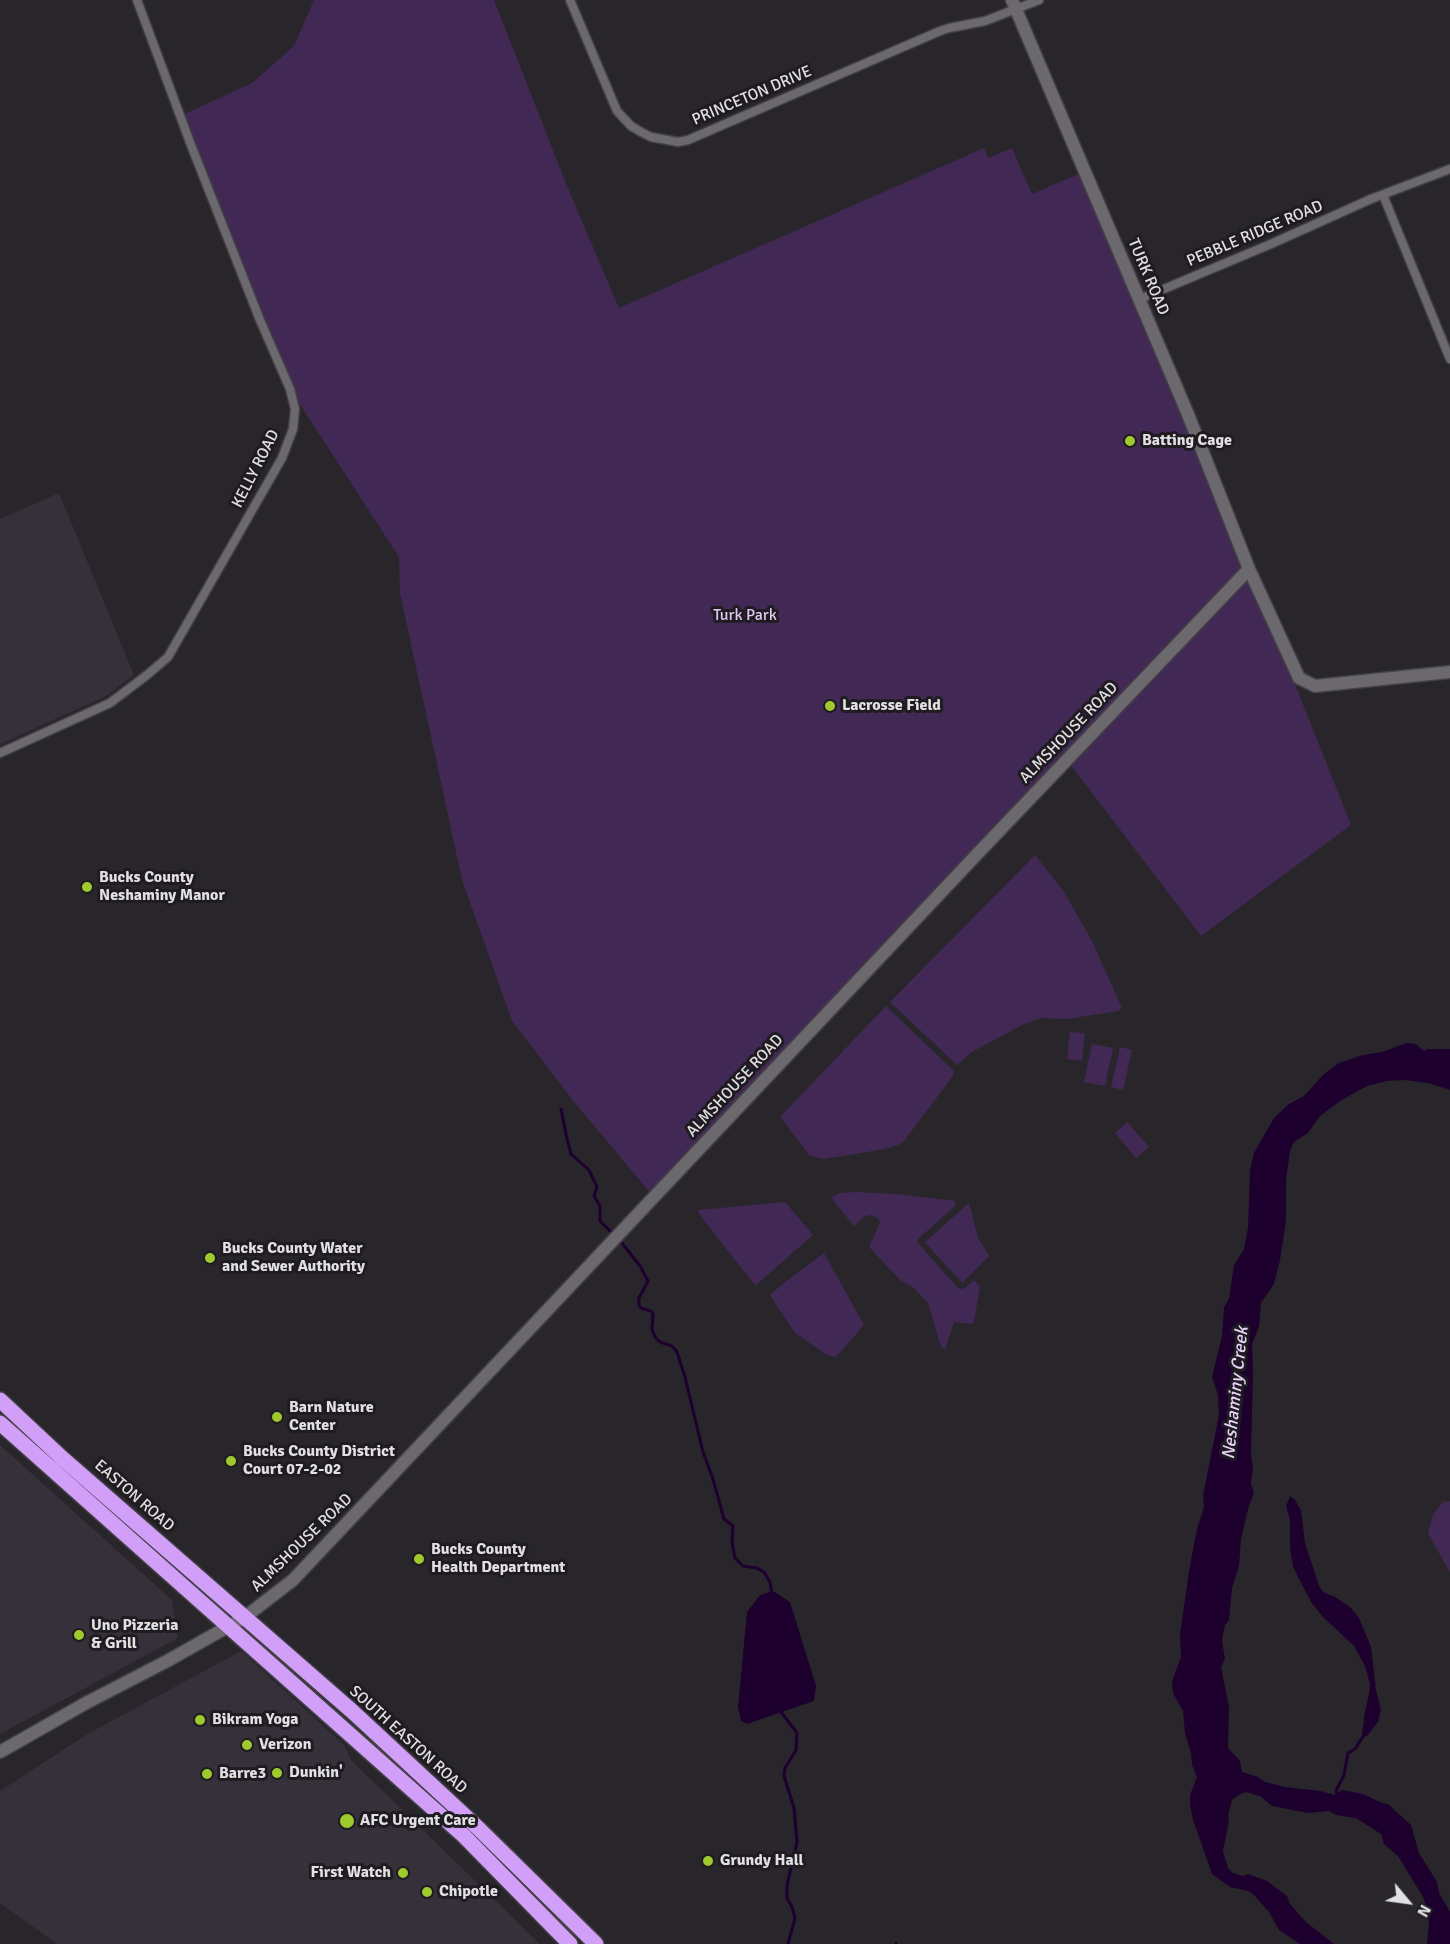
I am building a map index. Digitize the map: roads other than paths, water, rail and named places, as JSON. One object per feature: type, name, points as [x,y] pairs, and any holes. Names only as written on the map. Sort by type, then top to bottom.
[{"type":"highway","name":"EASTON ROAD","points":[[0,1400],[62,1458],[245,1617]]},
{"type":"highway","name":"EASTON ROAD","points":[[0,1423],[229,1626]]},
{"type":"highway","name":"SOUTH EASTON ROAD","points":[[245,1617],[370,1727],[596,1944]]},
{"type":"highway","name":"SOUTH EASTON ROAD","points":[[229,1626],[464,1836],[570,1944]]},
{"type":"street","name":"KELLY ROAD","points":[[0,753],[110,703],[168,657],[282,458],[293,429],[295,409],[290,389],[195,156],[137,0]]},
{"type":"street","name":"PRINCETON DRIVE","points":[[570,0],[617,111],[631,126],[641,132],[670,142],[688,141],[950,27],[985,21],[1014,4],[1039,0]]},
{"type":"street","name":"TURK ROAD","points":[[1014,4],[1140,299],[1249,569]]},
{"type":"street","name":"PEBBLE RIDGE ROAD","points":[[1140,299],[1383,195],[1450,169]]},
{"type":"street","points":[[1383,195],[1450,359]]},
{"type":"street","points":[[1249,569],[1299,678],[1316,686],[1450,672]]},
{"type":"street","name":"ALMSHOUSE ROAD","points":[[0,1752],[245,1617],[293,1580],[653,1196],[1249,569]]},
{"type":"water","name":"Neshaminy Creek","points":[[1406,1043],[1416,1044],[1424,1051],[1450,1049],[1450,1090],[1428,1083],[1404,1080],[1367,1086],[1340,1101],[1320,1116],[1308,1133],[1294,1142],[1290,1151],[1286,1180],[1286,1220],[1280,1260],[1274,1284],[1261,1303],[1259,1327],[1252,1344],[1251,1455],[1253,1469],[1251,1484],[1254,1493],[1241,1539],[1239,1566],[1232,1588],[1229,1620],[1225,1625],[1222,1640],[1225,1659],[1221,1667],[1229,1707],[1228,1748],[1240,1761],[1242,1772],[1265,1782],[1285,1787],[1321,1791],[1334,1795],[1342,1790],[1363,1794],[1388,1804],[1411,1825],[1419,1853],[1437,1882],[1439,1893],[1450,1912],[1450,1944],[1427,1944],[1429,1922],[1423,1897],[1398,1856],[1384,1844],[1381,1834],[1356,1818],[1336,1815],[1329,1811],[1308,1813],[1272,1806],[1260,1796],[1246,1792],[1240,1794],[1232,1800],[1228,1815],[1229,1821],[1223,1851],[1228,1868],[1233,1873],[1243,1876],[1248,1874],[1267,1881],[1287,1896],[1290,1904],[1306,1922],[1334,1944],[1300,1944],[1279,1930],[1269,1912],[1249,1891],[1230,1887],[1212,1874],[1193,1820],[1190,1795],[1197,1777],[1185,1733],[1183,1711],[1173,1693],[1172,1681],[1181,1657],[1180,1635],[1189,1571],[1204,1507],[1203,1495],[1219,1415],[1218,1395],[1212,1377],[1222,1336],[1224,1307],[1229,1299],[1234,1265],[1244,1249],[1248,1228],[1250,1170],[1254,1153],[1274,1118],[1289,1104],[1304,1096],[1323,1075],[1339,1063]]},
{"type":"water","points":[[1290,1496],[1301,1510],[1305,1543],[1319,1586],[1323,1592],[1350,1607],[1359,1618],[1371,1647],[1376,1690],[1381,1710],[1378,1722],[1367,1736],[1362,1735],[1370,1684],[1365,1666],[1354,1646],[1323,1617],[1311,1602],[1293,1567],[1290,1520],[1286,1506]]},
{"type":"water","points":[[773,1591],[790,1602],[816,1686],[814,1701],[747,1724],[741,1721],[738,1707],[747,1612],[760,1595]]},
{"type":"waterway","points":[[561,1109],[571,1154],[589,1170],[597,1187],[594,1196],[600,1206],[600,1221],[611,1232]]},
{"type":"waterway","points":[[622,1243],[640,1266],[648,1281],[639,1298],[639,1305],[653,1314],[652,1330],[656,1338],[672,1346],[677,1352],[703,1452],[724,1519],[733,1526],[732,1542],[735,1558],[743,1566],[757,1568],[764,1572],[770,1582],[772,1595]]},
{"type":"waterway","points":[[781,1712],[797,1733],[796,1750],[785,1768],[784,1776],[794,1808],[797,1842],[787,1885],[787,1898],[795,1918],[788,1944]]},
{"type":"waterway","points":[[1338,1796],[1336,1791],[1344,1775],[1348,1753],[1355,1749],[1364,1735]]},
{"type":"place","name":"Batting Cage","points":[[1130,441]]},
{"type":"place","name":"Lacrosse Field","points":[[830,706]]},
{"type":"place","name":"Bucks County Neshaminy Manor","points":[[87,887]]},
{"type":"place","name":"Bucks County Water and Sewer Authority","points":[[210,1258]]},
{"type":"place","name":"Barn Nature Center","points":[[277,1417]]},
{"type":"place","name":"Bucks County District Court 07-2-02","points":[[231,1461]]},
{"type":"place","name":"Bucks County Health Department","points":[[419,1559]]},
{"type":"place","name":"Uno Pizzeria & Grill","points":[[79,1635]]},
{"type":"place","name":"Bikram Yoga","points":[[200,1720]]},
{"type":"place","name":"Verizon","points":[[247,1745]]},
{"type":"place","name":"Dunkin'","points":[[277,1773]]},
{"type":"place","name":"Barre3","points":[[207,1774]]},
{"type":"place","name":"AFC Urgent Care","points":[[347,1821]]},
{"type":"place","name":"Grundy Hall","points":[[708,1861]]},
{"type":"place","name":"First Watch","points":[[403,1873]]},
{"type":"place","name":"Chipotle","points":[[427,1892]]},
{"type":"park label","name":"Turk Park","points":[[745,616]]}]
